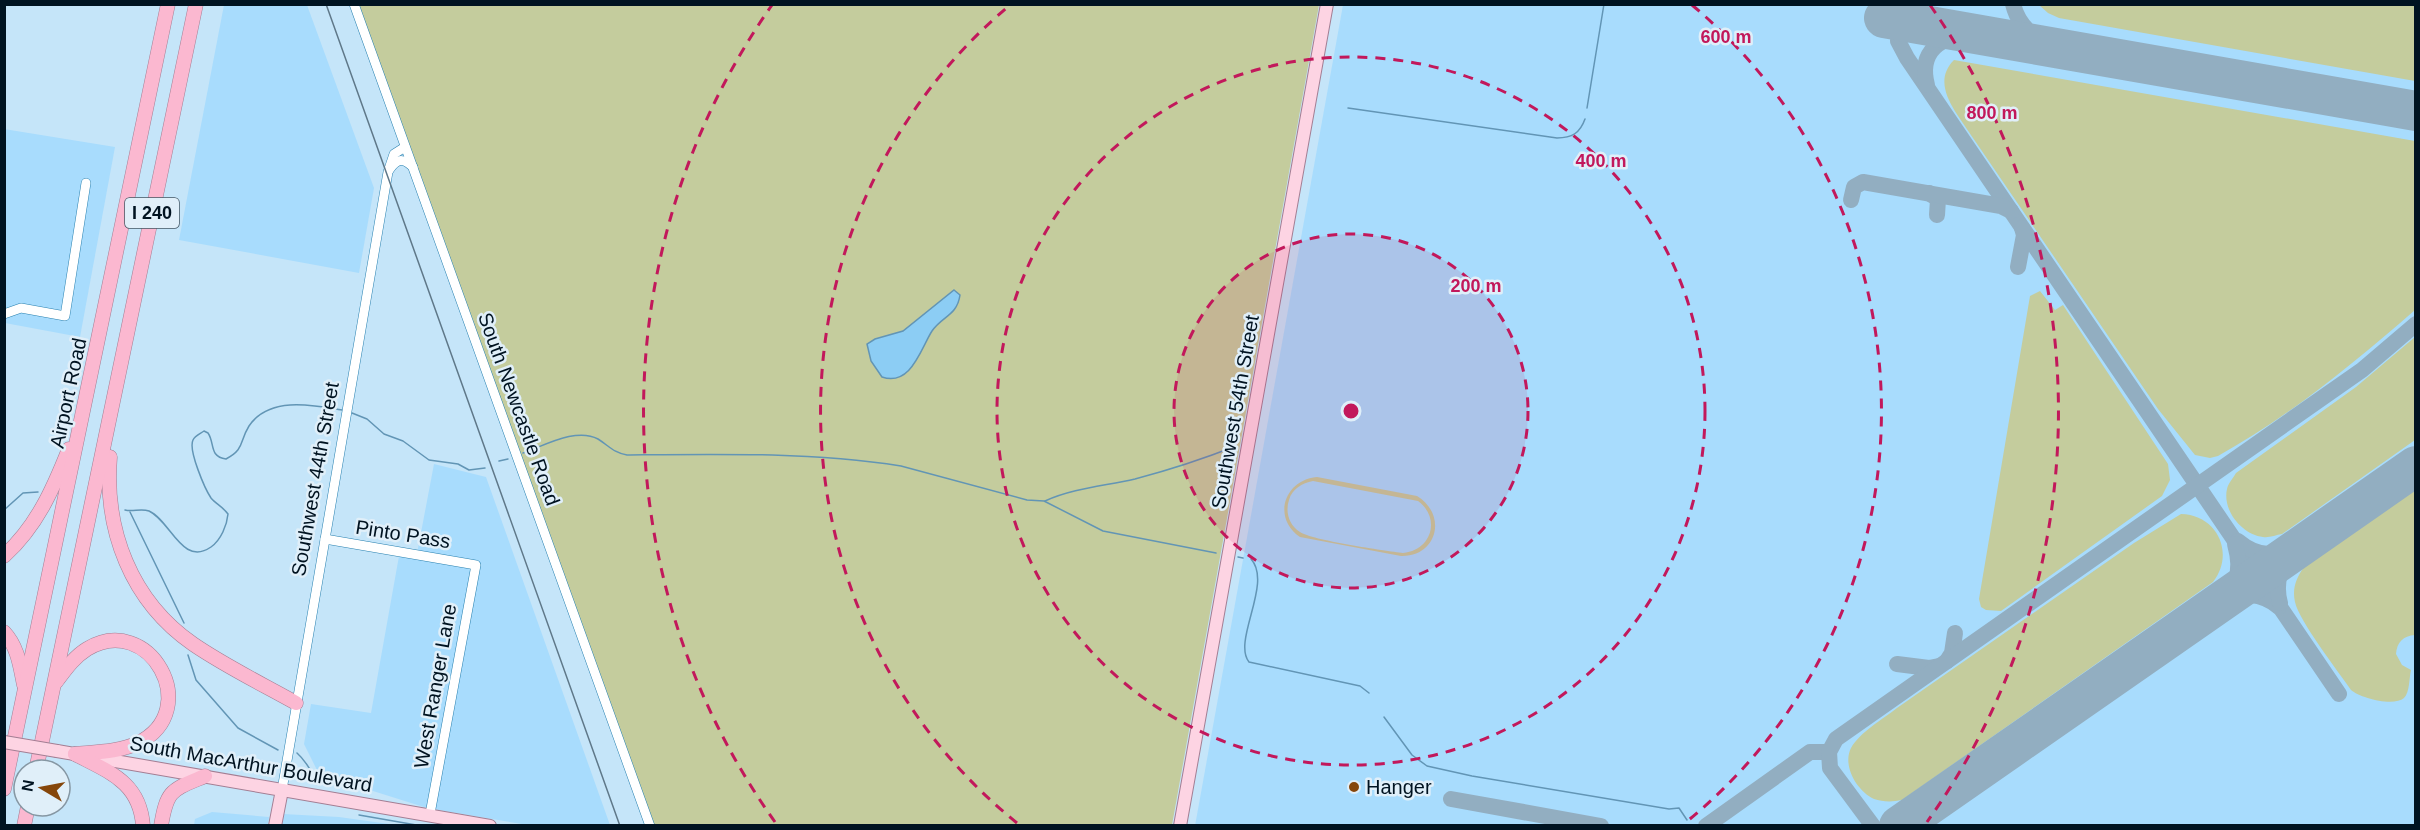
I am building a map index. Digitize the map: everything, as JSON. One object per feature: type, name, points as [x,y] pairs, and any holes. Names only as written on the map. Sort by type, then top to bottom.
[{"type":"highway","name":"Airport Road","points":[[4,789],[168,4]]},
{"type":"highway","name":"I 240","points":[[38,758],[196,4]]},
{"type":"highway","points":[[4,556],[26,533],[44,507],[54,488],[84,411]]},
{"type":"highway","points":[[110,422],[108,491],[114,528],[125,562],[142,593],[164,619],[193,644],[296,703]]},
{"type":"highway","points":[[4,632],[18,655],[25,690]]},
{"type":"highway","points":[[53,686],[78,655],[96,644],[112,641],[131,644],[149,653],[163,670],[167,680],[169,690],[166,710],[158,727],[149,736],[139,743],[118,750],[75,754]]},
{"type":"highway","points":[[75,754],[124,781],[136,798],[143,825]]},
{"type":"highway","points":[[161,825],[166,801],[173,791],[205,777]]},
{"type":"main road","name":"Southwest 54th Street","points":[[1180,825],[1327,4]]},
{"type":"main road","name":"South MacArthur Boulevard","points":[[4,742],[490,825]]},
{"type":"main road","name":"Southwest 44th Street","points":[[275,825],[282,790]]},
{"type":"street","name":"South Newcastle Road","points":[[354,4],[650,825]]},
{"type":"street","name":"Southwest 44th Street","points":[[282,790],[388,172],[394,154],[405,147]]},
{"type":"street","points":[[388,172],[398,160],[405,160],[412,167]]},
{"type":"street","points":[[4,314],[21,308],[65,316],[86,183]]},
{"type":"street","name":"Pinto Pass","points":[[325,539],[476,565]]},
{"type":"street","name":"West Ranger Lane","points":[[430,814],[476,565]]},
{"type":"shaded area","points":[[224,5],[307,5],[374,188],[359,273],[179,240]]},
{"type":"shaded area","points":[[1343,5],[2415,5],[2415,825],[1195,826]]},
{"type":"shaded area","points":[[4,129],[115,147],[80,337],[5,323]]},
{"type":"shaded area","points":[[954,290],[960,295],[956,307],[932,331],[914,364],[900,376],[892,379],[882,377],[871,361],[867,344],[875,339],[903,331]]},
{"type":"shaded area","points":[[434,464],[486,477],[610,825],[528,825],[427,808],[319,774],[304,744],[311,704],[371,713],[399,556],[416,559]]},
{"type":"shaded area","points":[[212,812],[269,817],[268,825],[194,825],[195,819]]},
{"type":"shaded area","points":[[283,814],[339,817],[396,825],[281,826]]},
{"type":"green space","points":[[357,5],[1319,5],[1172,825],[651,825]]},
{"type":"green space","points":[[2039,5],[2415,5],[2415,81],[2059,18],[2048,13]]},
{"type":"green space","points":[[1954,60],[2415,141],[2415,310],[2345,369],[2271,424],[2218,456],[2210,458],[2195,455],[2158,409],[1954,110],[1945,90],[1944,80]]},
{"type":"green space","points":[[2040,291],[2055,310],[2063,305],[2168,464],[2170,480],[2162,496],[2001,611],[1986,610],[1981,607],[1979,599],[2030,296]]},
{"type":"green space","points":[[2415,337],[2415,440],[2282,534],[2263,537],[2248,532],[2242,527],[2231,513],[2226,497],[2228,487],[2236,473],[2356,387]]},
{"type":"green space","points":[[1317,477],[1417,496],[1427,504],[1433,514],[1434,534],[1423,550],[1401,556],[1300,537],[1291,529],[1284,510],[1290,492],[1296,485]],"holes":[[[1313,481],[1418,501],[1429,516],[1430,532],[1427,540],[1421,546],[1403,553],[1349,545],[1307,535],[1293,526],[1288,514],[1292,493],[1301,485]]]},
{"type":"green space","points":[[2415,490],[2415,635],[2401,640],[2396,654],[2402,665],[2411,670],[2404,698],[2399,701],[2385,702],[2362,696],[2351,690],[2304,621],[2295,602],[2294,588],[2304,567]]},
{"type":"green space","points":[[2181,514],[2205,521],[2219,538],[2222,560],[2213,582],[1902,800],[1877,800],[1862,790],[1853,777],[1848,762],[1851,748],[1866,731],[2134,543]]},
{"type":"waterway","points":[[1587,108],[1604,4]]},
{"type":"waterway","points":[[1348,108],[1557,138],[1575,134],[1585,119]]},
{"type":"waterway","points":[[125,510],[149,511],[157,516],[184,547],[201,552],[218,540],[228,514],[211,498],[201,478],[193,452],[192,445],[195,437],[204,431],[208,433],[215,453],[226,459],[239,448],[249,426],[258,416],[268,410],[292,405],[342,410]]},
{"type":"waterway","points":[[352,413],[367,419],[384,434],[403,441],[429,460],[458,464],[469,470],[485,468]]},
{"type":"waterway","points":[[523,453],[560,439],[580,435],[598,439],[615,451],[627,455],[730,454],[867,461],[901,466],[1027,500],[1044,501],[1103,531],[1216,553]]},
{"type":"waterway","points":[[1045,501],[1078,490],[1160,472],[1236,446]]},
{"type":"waterway","points":[[499,461],[508,459]]},
{"type":"waterway","points":[[4,510],[23,493],[38,492]]},
{"type":"waterway","points":[[130,512],[184,623]]},
{"type":"waterway","points":[[1238,557],[1243,558]]},
{"type":"waterway","points":[[1251,559],[1257,569],[1258,582],[1245,640],[1245,653],[1249,662],[1360,686],[1369,693]]},
{"type":"waterway","points":[[188,655],[196,680],[238,728],[278,750]]},
{"type":"waterway","points":[[1384,717],[1412,755],[1427,766],[1472,776],[1669,809],[1679,808],[1687,820]]},
{"type":"waterway","points":[[297,753],[316,777],[333,782]]},
{"type":"waterway","points":[[359,815],[422,826]]},
{"type":"taxiway","points":[[1902,4],[1898,41],[1907,58],[2339,694]]},
{"type":"taxiway","points":[[1914,4],[1928,20],[1948,29]]},
{"type":"taxiway","points":[[2013,4],[2017,15],[2028,31],[2054,45],[2075,51]]},
{"type":"taxiway","points":[[1927,85],[1926,63],[1934,47],[1951,38],[1972,33]]},
{"type":"taxiway","points":[[1851,200],[1854,187],[1863,182],[2001,206],[2011,211]]},
{"type":"taxiway","points":[[1929,193],[1938,199],[1937,215]]},
{"type":"taxiway","points":[[2018,267],[2024,235],[2022,228]]},
{"type":"taxiway","points":[[1873,826],[1830,768],[1829,752],[1836,739],[2362,370],[2416,324]]},
{"type":"taxiway","points":[[2238,541],[2246,547],[2268,554],[2276,554],[2300,546]]},
{"type":"taxiway","points":[[2211,608],[2232,588],[2235,581],[2238,573],[2238,555],[2235,544]]},
{"type":"taxiway","points":[[2280,603],[2278,595],[2280,573],[2297,548]]},
{"type":"taxiway","points":[[2222,602],[2237,596],[2251,595],[2259,596],[2279,607]]},
{"type":"taxiway","points":[[1947,661],[1952,653],[1955,633]]},
{"type":"taxiway","points":[[1897,664],[1929,668],[1939,666]]},
{"type":"taxiway","points":[[1706,826],[1810,752],[1829,752]]},
{"type":"taxiway","points":[[1451,799],[1601,826]]},
{"type":"runway","points":[[1884,18],[2416,111]]},
{"type":"runway","points":[[1899,826],[2416,466]]},
{"type":"railway","points":[[326,4],[620,826]]},
{"type":"place","name":"Hanger","points":[[1354,787]]}]
